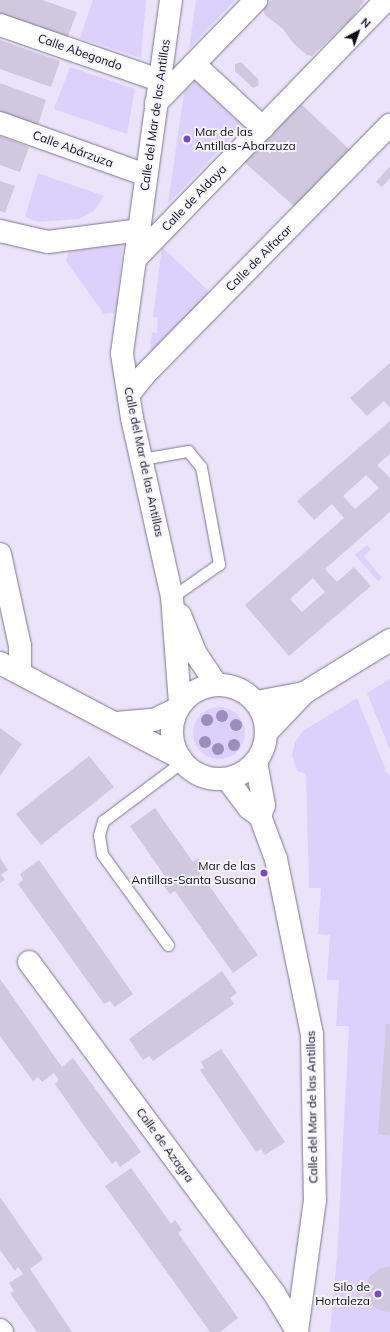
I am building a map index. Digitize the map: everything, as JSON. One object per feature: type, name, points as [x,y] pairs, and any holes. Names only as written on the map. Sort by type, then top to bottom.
[{"type":"street","name":"Calle del Mar de las Antillas","points":[[171,0],[122,354],[142,459],[172,598],[179,707]]},
{"type":"street","points":[[156,104],[256,0]]},
{"type":"street","name":"Calle de Aldaya","points":[[135,259],[386,0]]},
{"type":"street","name":"Calle Abegondo","points":[[0,25],[159,80]]},
{"type":"street","points":[[194,64],[263,128]]},
{"type":"street","name":"Calle Abárzuza","points":[[0,123],[146,175]]},
{"type":"street","name":"Calle de Alfacar","points":[[129,394],[146,373],[390,125]]},
{"type":"street","points":[[0,232],[48,242],[140,230]]},
{"type":"street","points":[[0,554],[20,646],[20,673]]},
{"type":"street","name":"Calle del Mar de las Antillas","points":[[172,598],[196,654],[216,684]]},
{"type":"street","points":[[267,732],[304,693],[390,640]]},
{"type":"street","points":[[0,663],[116,723],[181,760],[195,773],[209,778],[227,779],[243,773],[256,762],[264,748],[267,732],[264,716],[256,702],[245,692],[231,686],[216,684],[190,694],[179,707],[172,725],[173,742],[181,760]]},
{"type":"street","points":[[256,702],[304,693]]},
{"type":"street","points":[[116,723],[154,720],[179,707]]},
{"type":"street","name":"Calle del Mar de las Antillas","points":[[256,762],[264,805],[260,816]]},
{"type":"street","name":"Calle del Mar de las Antillas","points":[[227,779],[250,808],[260,816],[276,859],[312,1034],[315,1200],[297,1331]]},
{"type":"street","name":"Calle de Azagra","points":[[29,962],[274,1293],[297,1331]]},
{"type":"lane","points":[[142,459],[188,451],[201,467],[219,564],[172,598]]},
{"type":"lane","points":[[168,945],[102,854],[99,835],[103,821],[181,760]]},
{"type":"shaded area","points":[[93,0],[146,0],[141,58],[80,38]]},
{"type":"shaded area","points":[[196,0],[235,0],[189,49]]},
{"type":"shaded area","points":[[70,67],[135,89],[127,134],[54,109]]},
{"type":"shaded area","points":[[194,80],[243,125],[168,204],[184,92]]},
{"type":"shaded area","points":[[38,173],[104,196],[94,211],[79,219],[38,222],[25,217]]},
{"type":"shaded area","points":[[119,237],[123,241],[117,306],[114,313],[104,314],[66,261],[68,253]]},
{"type":"shaded area","points":[[162,247],[211,293],[157,350],[150,349],[152,332],[157,333],[158,318],[153,317]]},
{"type":"shaded area","points":[[367,545],[371,549],[364,556],[382,578],[378,581],[355,555]]},
{"type":"shaded area","points":[[390,679],[390,750],[367,693]]},
{"type":"shaded area","points":[[357,698],[387,773],[390,774],[390,1332],[330,1332],[337,1257],[349,1026],[336,1026],[339,980],[327,980],[330,935],[318,934],[321,888],[309,888],[306,774],[297,771],[292,755],[295,742],[303,731]]},
{"type":"shaded area","points":[[214,707],[224,707],[238,714],[245,728],[245,738],[238,752],[224,759],[214,759],[204,755],[197,748],[193,738],[193,728],[197,718],[204,711]]},
{"type":"building","points":[[0,0],[42,0],[77,12],[67,39],[0,15]]},
{"type":"building","points":[[272,0],[365,0],[350,20],[312,56],[307,55],[294,44],[283,29],[265,15],[263,8]]},
{"type":"building","points":[[0,40],[60,61],[51,87],[0,69]]},
{"type":"building","points":[[241,62],[258,79],[259,85],[253,88],[235,71],[235,64]]},
{"type":"building","points":[[0,83],[46,100],[38,125],[0,112]]},
{"type":"building","points":[[300,103],[350,150],[295,207],[244,162]]},
{"type":"building","points":[[0,136],[29,147],[20,172],[0,165]]},
{"type":"building","points":[[390,166],[390,178],[382,187],[376,182]]},
{"type":"building","points":[[0,181],[15,186],[5,213],[0,211]]},
{"type":"building","points":[[390,363],[390,408],[384,401],[367,416],[350,398]]},
{"type":"building","points":[[390,421],[390,454],[377,465],[390,478],[390,512],[325,569],[337,582],[354,567],[371,586],[289,656],[245,605],[344,518],[332,504],[314,520],[297,501]],"holes":[[[366,475],[379,488],[355,509],[343,496]],[[313,578],[325,592],[302,612],[290,599]]]},
{"type":"building","points":[[0,728],[22,744],[0,776]]},
{"type":"building","points":[[89,756],[114,787],[41,845],[16,814]]},
{"type":"building","points":[[155,808],[193,862],[198,858],[205,868],[199,871],[258,955],[233,973],[175,891],[170,894],[164,886],[169,882],[130,826]]},
{"type":"building","points":[[0,858],[8,870],[1,875],[5,880],[0,883]]},
{"type":"building","points":[[39,860],[133,994],[115,1007],[110,1001],[104,1004],[18,884],[23,880],[20,874]]},
{"type":"building","points":[[222,971],[237,993],[230,998],[234,1004],[153,1061],[149,1056],[143,1060],[129,1039]]},
{"type":"building","points":[[0,979],[62,1067],[73,1058],[141,1152],[120,1167],[116,1161],[112,1164],[55,1084],[59,1080],[54,1073],[42,1082],[38,1077],[33,1081],[0,1036]]},
{"type":"building","points":[[386,1024],[390,1024],[390,1136],[378,1134]]},
{"type":"building","points":[[221,1049],[285,1142],[265,1155],[261,1149],[256,1152],[200,1070],[204,1068],[201,1062]]},
{"type":"building","points":[[131,1168],[171,1224],[175,1220],[182,1230],[178,1233],[238,1318],[220,1332],[210,1332],[105,1186]]},
{"type":"building","points":[[0,1197],[43,1259],[30,1269],[72,1332],[37,1332],[10,1293],[14,1291],[9,1283],[23,1274],[18,1267],[15,1271],[0,1250]]},
{"type":"building","name":"Silo de Hortaleza","points":[[390,1266],[390,1312],[387,1312],[375,1308],[368,1300],[366,1288],[369,1277],[379,1269]]},
{"type":"place","name":"Mar de las Antillas-Abarzuza","points":[[187,139]]},
{"type":"place","name":"Mar de las Antillas-Santa Susana","points":[[264,873]]},
{"type":"place","name":"Silo de Hortaleza","points":[[378,1294]]}]
